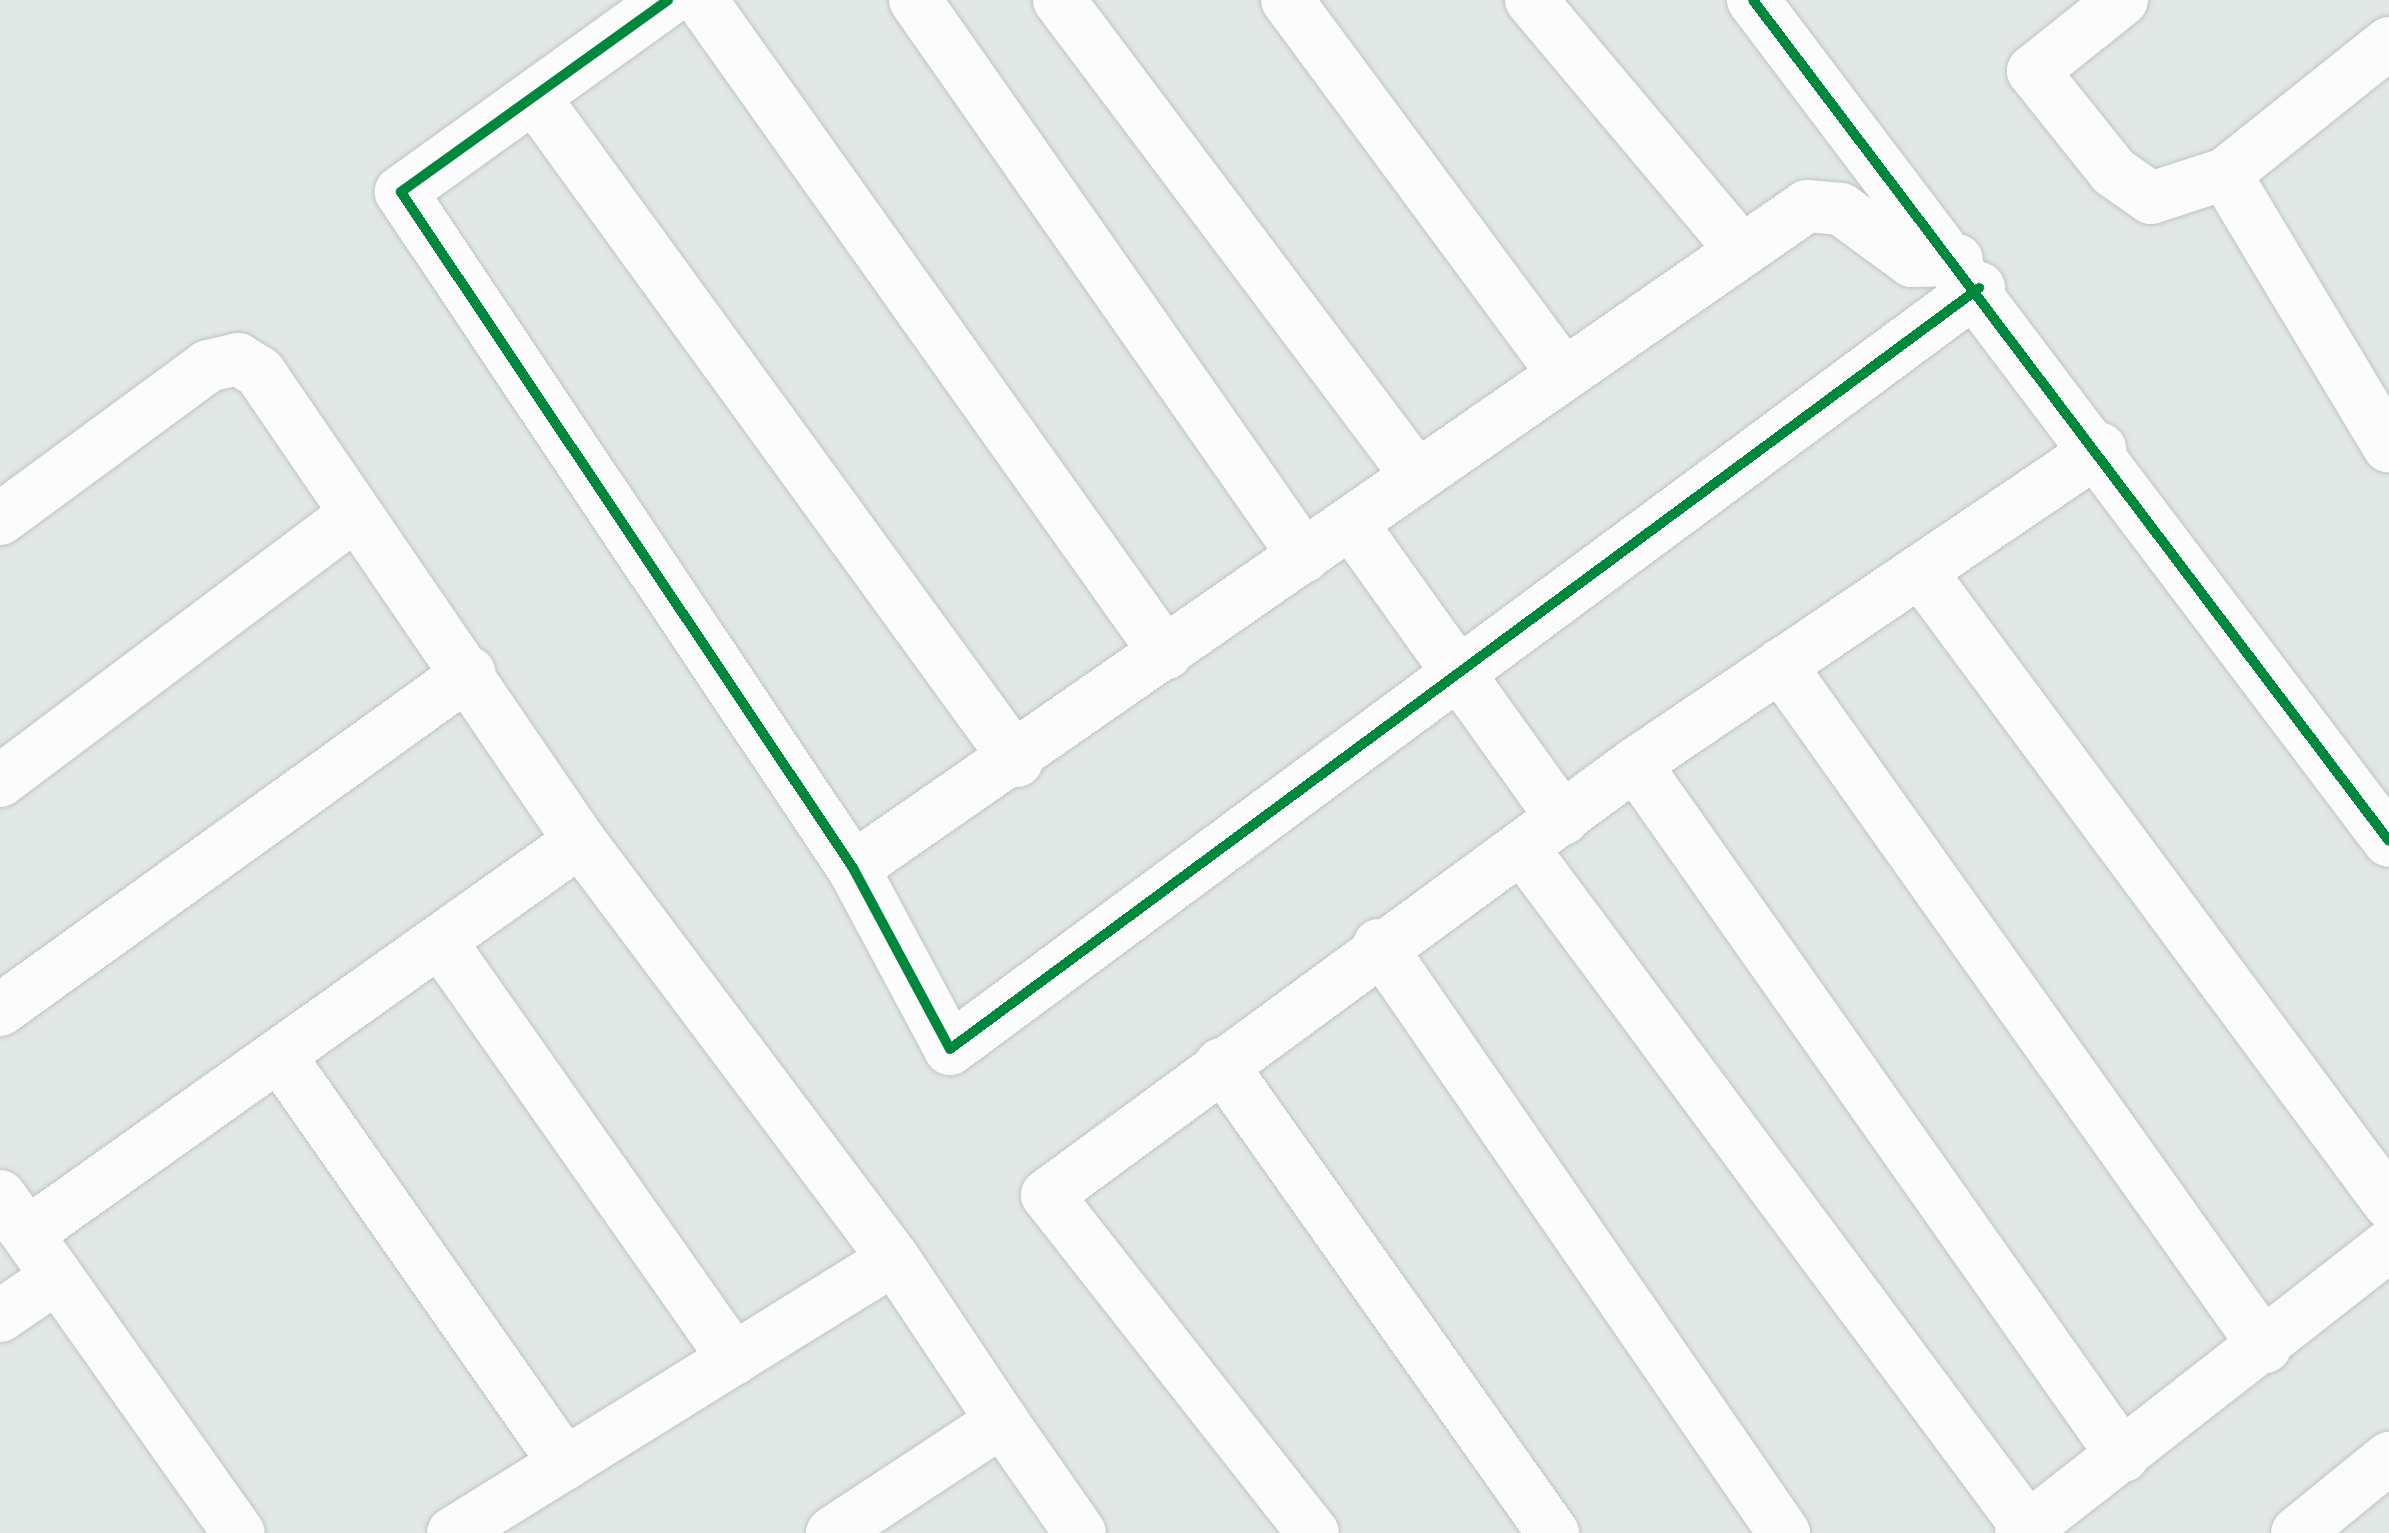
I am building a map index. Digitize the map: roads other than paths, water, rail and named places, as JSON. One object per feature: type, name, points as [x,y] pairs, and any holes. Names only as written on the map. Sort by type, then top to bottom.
[{"type":"street","points":[[668,0],[402,192],[853,868],[950,1048],[1454,676],[1968,274]]},
{"type":"street","points":[[701,0],[1166,654]]},
{"type":"street","points":[[915,0],[1304,556]]},
{"type":"street","points":[[1059,0],[1417,476]]},
{"type":"street","points":[[1287,0],[1562,372]]},
{"type":"street","points":[[1531,0],[1738,246]]},
{"type":"street","points":[[1753,0],[1968,274],[2389,841]]},
{"type":"street","points":[[2122,0],[2033,71],[2130,188],[2177,196],[2225,174],[2389,43]]},
{"type":"street","points":[[534,96],[1017,761]]},
{"type":"street","points":[[2225,174],[2380,416]]},
{"type":"street","points":[[853,868],[1017,761],[1738,246],[1807,206],[1841,209],[1912,262],[1968,274]]},
{"type":"street","points":[[0,518],[208,366],[238,359],[260,373],[580,841],[894,1259],[1080,1533]]},
{"type":"street","points":[[1313,1533],[1047,1195],[1379,945],[1543,834],[1635,764],[2100,449]]},
{"type":"street","points":[[0,781],[355,514]]},
{"type":"street","points":[[1350,523],[1454,676],[1543,834],[2025,1530],[2265,1348],[2389,1246]]},
{"type":"street","points":[[1920,571],[2389,1203]]},
{"type":"street","points":[[1780,665],[2265,1348]]},
{"type":"street","points":[[0,1010],[468,673]]},
{"type":"street","points":[[1635,764],[2123,1456]]},
{"type":"street","points":[[239,1533],[14,1214],[279,1055],[580,841]]},
{"type":"street","points":[[440,942],[734,1359]]},
{"type":"street","points":[[1379,945],[1784,1533]]},
{"type":"street","points":[[279,1055],[565,1464]]},
{"type":"street","points":[[1221,1064],[1554,1533]]},
{"type":"street","points":[[453,1533],[894,1259]]},
{"type":"street","points":[[0,1316],[57,1277]]},
{"type":"street","points":[[832,1533],[1002,1421]]},
{"type":"street","points":[[2296,1533],[2389,1458]]}]
